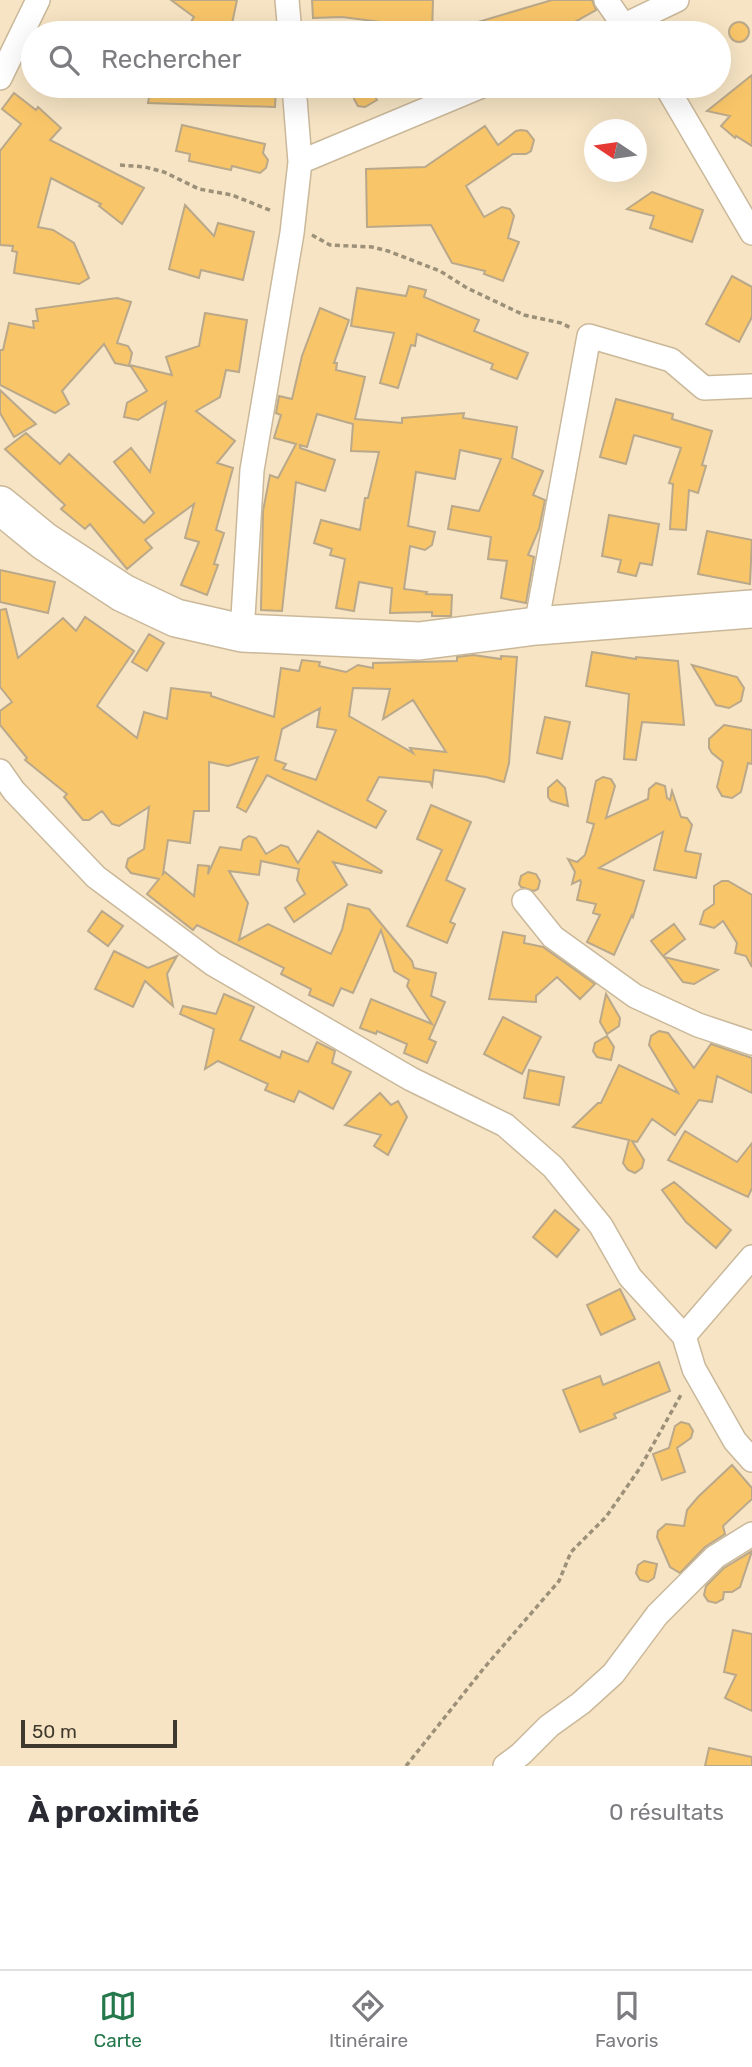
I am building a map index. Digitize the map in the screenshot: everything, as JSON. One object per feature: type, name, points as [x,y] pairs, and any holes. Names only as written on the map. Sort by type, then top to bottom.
[{"type":"main road","points":[[0,505],[44,541],[123,593],[176,618],[242,633],[419,641],[536,626],[752,609]]},
{"type":"street","points":[[28,21],[38,0]]},
{"type":"street","points":[[287,0],[289,21]]},
{"type":"street","points":[[606,0],[615,21]]},
{"type":"street","points":[[638,21],[677,0]]},
{"type":"street","points":[[0,78],[21,35]]},
{"type":"street","points":[[242,633],[253,470],[292,233],[300,162],[295,98]]},
{"type":"street","points":[[300,162],[453,98]]},
{"type":"street","points":[[673,98],[752,233]]},
{"type":"street","points":[[536,626],[589,336],[671,360],[705,388],[752,386]]},
{"type":"street","points":[[0,771],[13,791],[96,877],[213,964],[411,1079],[505,1125],[553,1167],[601,1226],[630,1278],[684,1336],[694,1369],[735,1441],[752,1460]]},
{"type":"street","points":[[524,901],[553,937],[635,996],[698,1025],[752,1043]]},
{"type":"street","points":[[684,1336],[752,1257]]},
{"type":"street","points":[[505,1766],[613,1674],[657,1615],[715,1557],[752,1534]]},
{"type":"path","points":[[120,165],[155,170],[199,189],[232,195],[271,211],[286,222],[292,233],[313,236],[330,245],[372,247],[388,251],[440,271],[467,288],[524,315],[561,323],[589,336]]},
{"type":"path","points":[[406,1766],[558,1581],[571,1552],[606,1517],[640,1468],[694,1369]]},
{"type":"building","points":[[171,0],[237,0],[233,21],[192,21],[194,17]]},
{"type":"building","points":[[312,0],[433,0],[432,21],[313,18]]},
{"type":"building","points":[[552,0],[592,0],[596,10],[576,21],[482,21]]},
{"type":"building","points":[[735,23],[743,23],[748,28],[748,36],[743,41],[735,41],[731,38],[731,26]]},
{"type":"building","points":[[752,75],[752,146],[736,136],[735,138],[721,126],[730,116],[707,111],[723,98],[731,98],[731,92]]},
{"type":"building","points":[[14,93],[36,110],[38,107],[61,128],[50,140],[144,188],[122,224],[99,206],[101,204],[51,178],[38,227],[53,230],[74,243],[89,278],[79,284],[14,273],[17,252],[12,251],[13,246],[0,245],[0,151],[21,124],[2,109]]},
{"type":"building","points":[[149,98],[275,98],[275,107],[148,103]]},
{"type":"building","points":[[354,99],[377,100],[365,107],[358,106]]},
{"type":"building","points":[[182,125],[265,144],[263,153],[268,160],[266,168],[260,173],[232,166],[231,170],[189,161],[190,154],[176,151]]},
{"type":"building","points":[[485,126],[498,145],[521,130],[527,131],[534,140],[531,151],[526,154],[513,154],[466,186],[484,217],[502,207],[510,209],[514,216],[508,238],[519,242],[503,281],[484,274],[485,271],[452,263],[431,225],[367,227],[366,169],[425,167]]},
{"type":"building","points":[[652,192],[703,210],[692,242],[650,228],[654,216],[627,209]]},
{"type":"building","points":[[185,205],[214,236],[218,223],[254,232],[243,280],[201,270],[199,278],[169,269]]},
{"type":"building","points":[[732,276],[752,287],[752,317],[739,342],[706,324]]},
{"type":"building","points":[[409,286],[426,290],[424,297],[479,320],[474,331],[528,353],[517,379],[491,369],[493,364],[417,334],[398,388],[380,383],[394,333],[351,326],[357,288],[406,296]]},
{"type":"building","points":[[117,298],[131,302],[117,343],[128,346],[132,353],[129,366],[115,363],[104,344],[62,391],[69,404],[55,413],[0,385],[0,350],[3,350],[9,323],[34,328],[33,321],[38,321],[36,309]]},
{"type":"building","points":[[320,308],[349,320],[334,363],[337,363],[336,370],[365,377],[355,419],[402,423],[402,418],[464,413],[463,418],[517,427],[512,458],[543,471],[533,495],[545,500],[539,529],[528,555],[534,557],[526,603],[501,598],[507,561],[488,559],[491,537],[448,529],[452,506],[479,511],[501,459],[460,450],[455,479],[416,472],[408,526],[435,532],[432,545],[425,550],[410,546],[404,589],[427,592],[426,594],[452,595],[451,616],[432,616],[432,612],[390,613],[392,588],[359,582],[354,611],[336,608],[345,559],[330,555],[332,549],[314,543],[321,520],[360,530],[365,498],[368,498],[379,452],[351,451],[353,424],[317,414],[307,447],[300,445],[300,448],[335,460],[325,491],[296,482],[282,611],[261,610],[263,511],[270,475],[278,478],[296,444],[274,438],[281,415],[276,413],[279,396],[292,399],[302,356]]},
{"type":"building","points":[[205,313],[247,320],[239,372],[226,370],[220,397],[196,411],[235,441],[217,463],[233,468],[216,530],[224,533],[214,564],[218,565],[207,595],[181,585],[199,542],[185,538],[194,504],[145,540],[152,548],[127,569],[90,524],[85,529],[61,509],[65,505],[5,449],[26,433],[60,464],[69,454],[144,523],[154,513],[114,462],[131,448],[150,472],[166,402],[138,420],[124,417],[127,403],[147,391],[130,365],[172,375],[166,357],[199,346]]},
{"type":"building","points":[[0,390],[36,424],[14,437],[0,413]]},
{"type":"building","points":[[616,399],[673,414],[672,419],[712,431],[702,465],[706,466],[698,493],[689,490],[686,530],[670,529],[673,484],[669,483],[681,448],[634,435],[626,464],[600,457]]},
{"type":"building","points":[[609,515],[659,524],[652,565],[640,563],[636,576],[618,572],[621,560],[602,556]]},
{"type":"building","points":[[707,531],[752,540],[750,584],[698,574]]},
{"type":"building","points":[[0,570],[55,582],[48,613],[0,602]]},
{"type":"building","points":[[6,609],[18,658],[63,618],[76,631],[85,617],[134,651],[97,706],[137,738],[144,712],[167,719],[171,688],[211,693],[211,696],[274,717],[281,668],[299,671],[302,660],[320,662],[319,666],[346,672],[358,665],[373,668],[373,663],[457,661],[457,657],[473,655],[501,659],[501,656],[517,657],[509,763],[504,782],[434,770],[432,786],[430,782],[379,777],[367,800],[386,811],[376,828],[267,775],[246,812],[237,807],[258,757],[228,766],[209,762],[209,811],[194,811],[190,843],[168,840],[163,874],[165,872],[194,896],[198,865],[209,866],[208,874],[220,847],[241,850],[243,840],[249,836],[256,838],[266,854],[281,845],[288,847],[298,863],[318,831],[382,871],[381,873],[333,862],[347,885],[294,922],[285,908],[305,894],[297,880],[299,869],[261,861],[259,875],[229,871],[248,903],[239,940],[268,924],[331,954],[342,930],[348,904],[369,909],[412,961],[414,968],[436,973],[431,996],[445,1002],[429,1039],[436,1042],[427,1063],[404,1053],[407,1044],[377,1031],[376,1034],[360,1028],[371,999],[432,1024],[407,986],[409,980],[394,971],[381,930],[353,993],[341,988],[333,1006],[309,995],[311,989],[281,974],[284,968],[197,925],[193,930],[147,894],[159,879],[131,873],[126,867],[128,859],[144,849],[149,807],[119,826],[112,824],[102,811],[89,820],[83,820],[64,797],[67,794],[25,760],[27,758],[0,725],[0,711],[12,702],[0,687],[0,610]],"holes":[[[353,688],[390,689],[383,719],[413,700],[446,752],[410,748],[413,753],[349,716]],[[320,708],[317,727],[336,730],[316,780],[283,769],[286,764],[275,760],[282,729]]]},
{"type":"building","points":[[149,634],[164,643],[147,671],[132,662]]},
{"type":"building","points":[[592,652],[636,659],[678,661],[684,725],[642,722],[636,760],[624,759],[629,694],[586,686]]},
{"type":"building","points":[[692,665],[737,677],[744,688],[741,701],[729,708],[716,705]]},
{"type":"building","points":[[545,717],[570,722],[562,759],[537,753]]},
{"type":"building","points":[[724,725],[752,730],[752,764],[748,763],[741,792],[732,798],[722,796],[717,787],[723,762],[709,748],[709,739]]},
{"type":"building","points":[[603,777],[611,779],[615,786],[606,818],[648,799],[649,789],[656,783],[665,786],[667,798],[670,800],[672,791],[681,817],[687,818],[692,825],[685,851],[701,854],[696,878],[654,870],[663,832],[599,868],[644,881],[633,917],[632,915],[614,955],[587,942],[600,915],[593,913],[596,904],[577,900],[581,882],[580,880],[572,884],[575,872],[568,859],[577,862],[585,855],[594,824],[587,822],[596,781]]},
{"type":"building","points":[[557,780],[565,788],[568,806],[551,801],[548,797],[548,788]]},
{"type":"building","points":[[431,805],[471,822],[446,880],[465,889],[450,922],[455,924],[447,943],[407,926],[442,850],[417,839]]},
{"type":"building","points":[[528,872],[536,874],[540,881],[538,889],[534,891],[519,884],[521,876]]},
{"type":"building","points":[[728,881],[752,895],[752,967],[746,956],[735,953],[737,943],[723,921],[714,928],[700,924],[704,911],[714,904],[714,886]]},
{"type":"building","points":[[102,911],[123,926],[108,946],[88,931]]},
{"type":"building","points":[[674,924],[685,939],[663,956],[651,941]]},
{"type":"building","points":[[503,932],[525,936],[524,943],[543,947],[595,984],[580,999],[557,977],[536,996],[536,1002],[489,999]]},
{"type":"building","points":[[114,951],[148,968],[177,956],[167,974],[173,1006],[145,981],[133,1007],[95,989]]},
{"type":"building","points":[[664,957],[718,970],[694,984],[683,982]]},
{"type":"building","points":[[224,994],[254,1007],[240,1040],[280,1058],[282,1051],[308,1062],[317,1042],[335,1051],[332,1063],[351,1072],[333,1109],[299,1091],[294,1102],[265,1090],[268,1084],[218,1061],[205,1069],[214,1029],[180,1014],[183,1006],[216,1014]]},
{"type":"building","points":[[606,994],[620,1018],[619,1026],[607,1034],[600,1022]]},
{"type":"building","points":[[503,1017],[541,1037],[522,1074],[484,1054]]},
{"type":"building","points":[[659,1031],[668,1033],[694,1068],[711,1044],[752,1058],[752,1093],[717,1076],[712,1102],[699,1100],[675,1135],[652,1119],[637,1142],[632,1141],[644,1160],[642,1168],[635,1173],[628,1170],[623,1163],[629,1140],[573,1127],[601,1103],[619,1065],[678,1093],[649,1045],[651,1036]]},
{"type":"building","points":[[607,1036],[614,1047],[611,1060],[597,1057],[593,1051],[595,1043]]},
{"type":"building","points":[[529,1070],[564,1077],[559,1105],[524,1098]]},
{"type":"building","points":[[380,1093],[391,1105],[398,1101],[407,1117],[388,1155],[374,1146],[381,1135],[345,1125]]},
{"type":"building","points":[[685,1131],[737,1162],[752,1143],[752,1188],[748,1197],[668,1160]]},
{"type":"building","points":[[674,1182],[731,1230],[716,1248],[686,1222],[662,1190]]},
{"type":"building","points":[[555,1210],[579,1230],[557,1257],[533,1237]]},
{"type":"building","points":[[620,1289],[635,1319],[601,1335],[587,1305]]},
{"type":"building","points":[[659,1362],[670,1391],[614,1414],[616,1418],[580,1432],[563,1390],[600,1376],[603,1385]]},
{"type":"building","points":[[681,1422],[689,1424],[693,1431],[691,1438],[677,1448],[685,1472],[662,1480],[653,1454],[669,1448],[675,1426]]},
{"type":"building","points":[[732,1465],[752,1488],[752,1499],[723,1526],[725,1534],[705,1547],[680,1573],[670,1567],[657,1537],[658,1531],[666,1524],[684,1526],[687,1510]]},
{"type":"building","points":[[752,1551],[740,1587],[732,1592],[724,1592],[723,1599],[716,1603],[708,1601],[704,1595],[706,1586],[724,1568]]},
{"type":"building","points":[[644,1561],[657,1564],[654,1578],[648,1582],[640,1580],[636,1573],[638,1565]]},
{"type":"building","points":[[733,1630],[752,1634],[752,1711],[725,1698],[736,1675],[724,1672]]},
{"type":"building","points":[[709,1748],[752,1757],[752,1766],[705,1766]]}]
